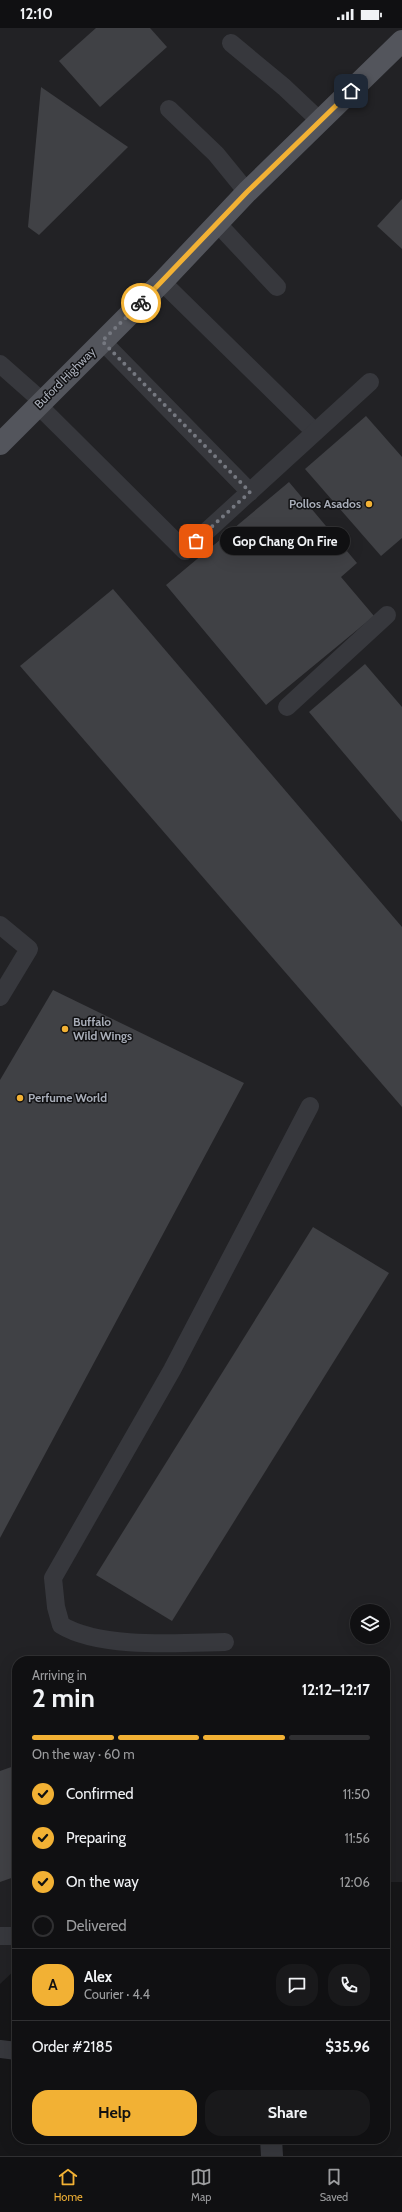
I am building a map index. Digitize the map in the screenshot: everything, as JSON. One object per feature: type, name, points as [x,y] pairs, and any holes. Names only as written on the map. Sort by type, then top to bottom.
[{"type":"main road","name":"Buford Highway","points":[[0,444],[162,282],[247,192],[402,41]]},
{"type":"street","points":[[271,2144],[272,2156]]},
{"type":"lane","points":[[231,43],[284,87],[320,121]]},
{"type":"lane","points":[[168,109],[216,154],[247,192]]},
{"type":"lane","points":[[217,223],[277,287]]},
{"type":"lane","points":[[162,282],[315,432]]},
{"type":"lane","points":[[102,341],[250,492]]},
{"type":"lane","points":[[0,364],[185,551],[370,382]]},
{"type":"lane","points":[[287,707],[387,615]]},
{"type":"lane","points":[[0,925],[29,949],[0,997]]},
{"type":"lane","points":[[224,1642],[173,1643],[119,1640],[74,1633],[61,1625],[56,1607],[53,1578],[172,1370],[310,1106]]},
{"type":"lane","points":[[0,1936],[12,1936]]},
{"type":"lane","points":[[0,2049],[12,2050]]},
{"type":"shaded area","points":[[0,28],[402,28],[402,1882],[390,1882],[390,1656],[12,1656],[12,1973],[0,1984]]},
{"type":"building","points":[[96,28],[150,28],[167,47],[100,107],[59,61]]},
{"type":"building","points":[[41,87],[128,147],[39,235],[28,227]]},
{"type":"building","points":[[402,199],[402,249],[377,226]]},
{"type":"building","name":"Pollos Asados","points":[[366,416],[402,457],[402,538],[381,556],[305,469]]},
{"type":"building","points":[[289,482],[357,563],[341,577],[374,616],[266,705],[166,585]]},
{"type":"building","points":[[113,589],[402,927],[402,1107],[20,666]]},
{"type":"building","points":[[365,664],[402,707],[402,822],[309,712]]},
{"type":"building","points":[[53,990],[244,1083],[0,1538],[0,1080]]},
{"type":"building","points":[[313,1227],[389,1273],[172,1621],[96,1575]]},
{"type":"building","points":[[12,1767],[12,1878],[0,1882],[0,1771]]},
{"type":"way so far","points":[[141,303],[102,341],[250,492],[196,541]]},
{"type":"place","name":"Pollos Asados","points":[[369,504]]},
{"type":"place","name":"Gop Chang On Fire","points":[[196,541]]},
{"type":"place","name":"Buffalo Wild Wings","points":[[65,1029]]},
{"type":"place","name":"Perfume World","points":[[20,1098]]},
{"type":"route","points":[[141,303],[247,192],[351,91]]}]
